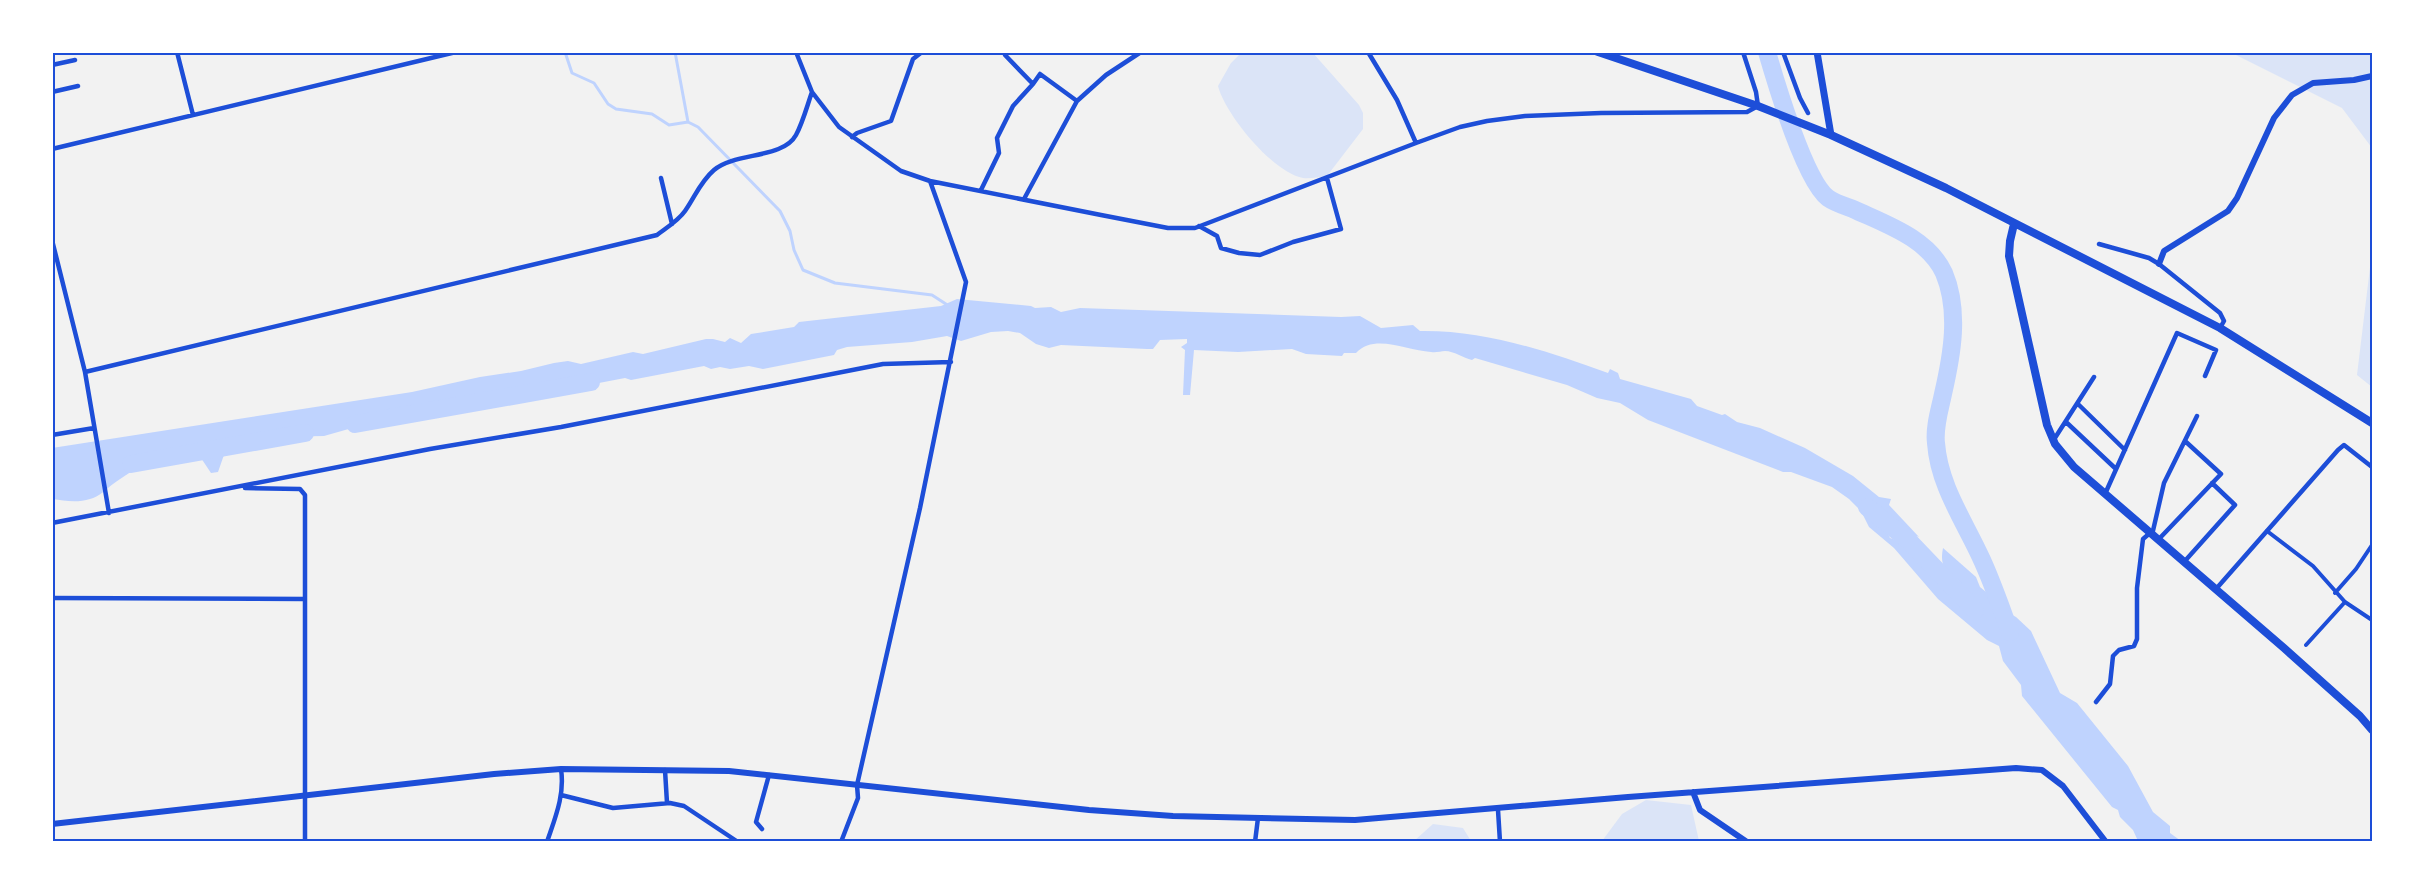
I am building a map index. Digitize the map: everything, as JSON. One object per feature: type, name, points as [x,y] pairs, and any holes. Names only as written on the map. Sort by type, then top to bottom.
[{"type":"main road","points":[[1598,52],[1767,109],[1831,135],[1946,188],[2220,328],[2373,423]]},
{"type":"main road","points":[[1817,52],[1831,135]]},
{"type":"main road","points":[[2014,224],[2009,256],[2047,425],[2053,441],[2074,467],[2216,589],[2373,730]]},
{"type":"street","points":[[177,52],[193,115]]},
{"type":"street","points":[[52,149],[456,52]]},
{"type":"street","points":[[796,52],[812,92],[839,128],[901,171],[930,181],[1168,228],[1199,226],[1460,127],[1526,116],[1747,112],[1758,106],[1756,92],[1743,52]]},
{"type":"street","points":[[852,137],[857,133],[891,121],[913,59],[922,52]]},
{"type":"street","points":[[1005,52],[1005,55],[1033,84]]},
{"type":"street","points":[[1024,199],[1077,101],[1106,75],[1140,52]]},
{"type":"street","points":[[1368,52],[1397,100],[1416,143]]},
{"type":"street","points":[[1783,52],[1808,113]]},
{"type":"street","points":[[52,65],[75,60]]},
{"type":"street","points":[[981,190],[999,153],[997,138],[1013,106],[1040,74],[1077,101]]},
{"type":"street","points":[[2159,264],[2164,251],[2175,242],[2228,211],[2237,198],[2274,118],[2292,95],[2313,83],[2373,76]]},
{"type":"street","points":[[52,92],[78,86]]},
{"type":"street","points":[[85,372],[657,235],[685,211],[703,181],[715,168],[741,158],[774,151],[788,144],[796,136],[812,92]]},
{"type":"street","points":[[660,178],[672,224]]},
{"type":"street","points":[[1199,226],[1217,236],[1221,248],[1239,254],[1260,255],[1293,242],[1341,229],[1327,178]]},
{"type":"street","points":[[841,842],[858,798],[856,784],[921,508],[966,282],[930,181]]},
{"type":"street","points":[[52,240],[85,372],[109,513]]},
{"type":"street","points":[[2099,244],[2149,258],[2159,264],[2220,313],[2224,321],[2220,328]]},
{"type":"street","points":[[2105,494],[2177,333],[2216,350],[2205,376]]},
{"type":"street","points":[[52,523],[883,364],[951,362]]},
{"type":"street","points":[[2053,441],[2094,377]]},
{"type":"street","points":[[2078,404],[2125,450]]},
{"type":"street","points":[[2153,536],[2164,483],[2198,417]]},
{"type":"street","points":[[2066,422],[2116,469]]},
{"type":"street","points":[[52,435],[94,428]]},
{"type":"street","points":[[2096,702],[2110,684],[2114,656],[2119,650],[2134,645],[2137,639],[2137,588],[2143,539],[2153,536],[2221,474],[2185,441]]},
{"type":"street","points":[[2216,589],[2344,445],[2373,467]]},
{"type":"street","points":[[2184,562],[2235,505],[2212,483]]},
{"type":"street","points":[[233,488],[300,489],[305,495],[305,842]]},
{"type":"street","points":[[2267,531],[2313,566],[2345,602],[2373,620]]},
{"type":"street","points":[[2335,593],[2373,545]]},
{"type":"street","points":[[52,598],[305,599]]},
{"type":"street","points":[[2306,645],[2345,602]]},
{"type":"street","points":[[52,824],[561,769],[729,771],[1089,810],[1258,819],[1355,820],[2016,768],[2042,770],[2063,786],[2106,842]]},
{"type":"street","points":[[546,842],[561,795],[563,781],[561,769]]},
{"type":"street","points":[[665,770],[667,803]]},
{"type":"street","points":[[762,829],[756,822],[757,813],[769,775]]},
{"type":"street","points":[[1693,792],[1700,810],[1747,842]]},
{"type":"street","points":[[561,795],[613,808],[667,803],[684,806],[738,842]]},
{"type":"street","points":[[1498,810],[1500,842]]},
{"type":"street","points":[[1255,842],[1258,819]]},
{"type":"shaded area","points":[[1241,53],[1313,53],[1359,105],[1363,113],[1363,129],[1327,176],[1303,178],[1291,174],[1265,154],[1240,126],[1222,98],[1218,86],[1231,63]]},
{"type":"shaded area","points":[[2232,53],[2372,53],[2372,148],[2342,108]]},
{"type":"shaded area","points":[[2372,251],[2372,387],[2357,375]]},
{"type":"shaded area","points":[[1646,800],[1691,805],[1699,841],[1602,841],[1622,814]]},
{"type":"shaded area","points":[[1433,824],[1463,828],[1471,841],[1414,841]]},
{"type":"water","points":[[957,299],[1035,308],[1051,307],[1061,312],[1080,308],[1360,316],[1381,328],[1413,325],[1420,331],[1492,338],[1516,343],[1608,373],[1610,369],[1618,373],[1620,379],[1691,399],[1697,406],[1725,414],[1737,422],[1760,428],[1805,448],[1853,476],[1879,497],[1891,499],[1889,505],[1919,537],[1888,518],[1885,528],[1890,538],[1915,554],[1959,596],[1963,587],[1944,567],[1943,548],[1976,577],[1980,587],[1991,596],[1996,606],[2016,617],[2031,631],[2060,693],[2077,703],[2128,766],[2153,812],[2170,826],[2170,833],[2181,841],[2138,841],[2133,830],[2120,817],[2118,810],[2112,807],[2022,696],[2021,685],[2003,661],[1999,646],[1987,640],[1938,599],[1894,548],[1869,527],[1861,511],[1832,487],[1791,472],[1783,472],[1648,420],[1620,403],[1597,398],[1567,385],[1475,358],[1472,360],[1448,351],[1422,351],[1382,344],[1372,344],[1356,353],[1344,353],[1342,356],[1306,354],[1292,349],[1238,352],[1194,350],[1190,395],[1183,395],[1185,350],[1181,347],[1187,343],[1187,339],[1160,340],[1153,349],[1061,345],[1049,348],[1036,344],[1020,333],[1008,331],[991,332],[961,341],[947,336],[912,342],[847,347],[837,350],[834,355],[763,369],[749,366],[711,369],[704,366],[631,380],[625,378],[578,387],[558,385],[540,389],[533,387],[494,397],[419,409],[324,436],[273,437],[225,452],[218,472],[211,473],[199,455],[176,453],[154,460],[133,471],[93,498],[76,501],[53,499],[52,448],[412,392],[554,363],[568,361],[581,364],[633,352],[643,354],[706,339],[725,342],[730,338],[741,343],[751,334],[794,327],[799,322],[941,306]]},
{"type":"waterway","points":[[565,52],[572,73],[594,83],[608,104],[616,109],[652,114],[669,125],[688,122],[698,127],[780,211],[790,231],[794,250],[803,270],[835,283],[932,295],[949,306]]},
{"type":"waterway","points":[[675,52],[688,122]]},
{"type":"waterway","points":[[1767,52],[1792,130],[1819,188],[1831,200],[1892,227],[1917,241],[1928,250],[1944,273],[1952,302],[1953,333],[1937,424],[1938,459],[1947,489],[1986,569],[2010,632]]},
{"type":"waterway","points":[[355,424],[591,382]]},
{"type":"waterway","points":[[131,464],[305,433]]},
{"type":"waterway","points":[[1867,507],[1908,540],[1975,610]]}]
